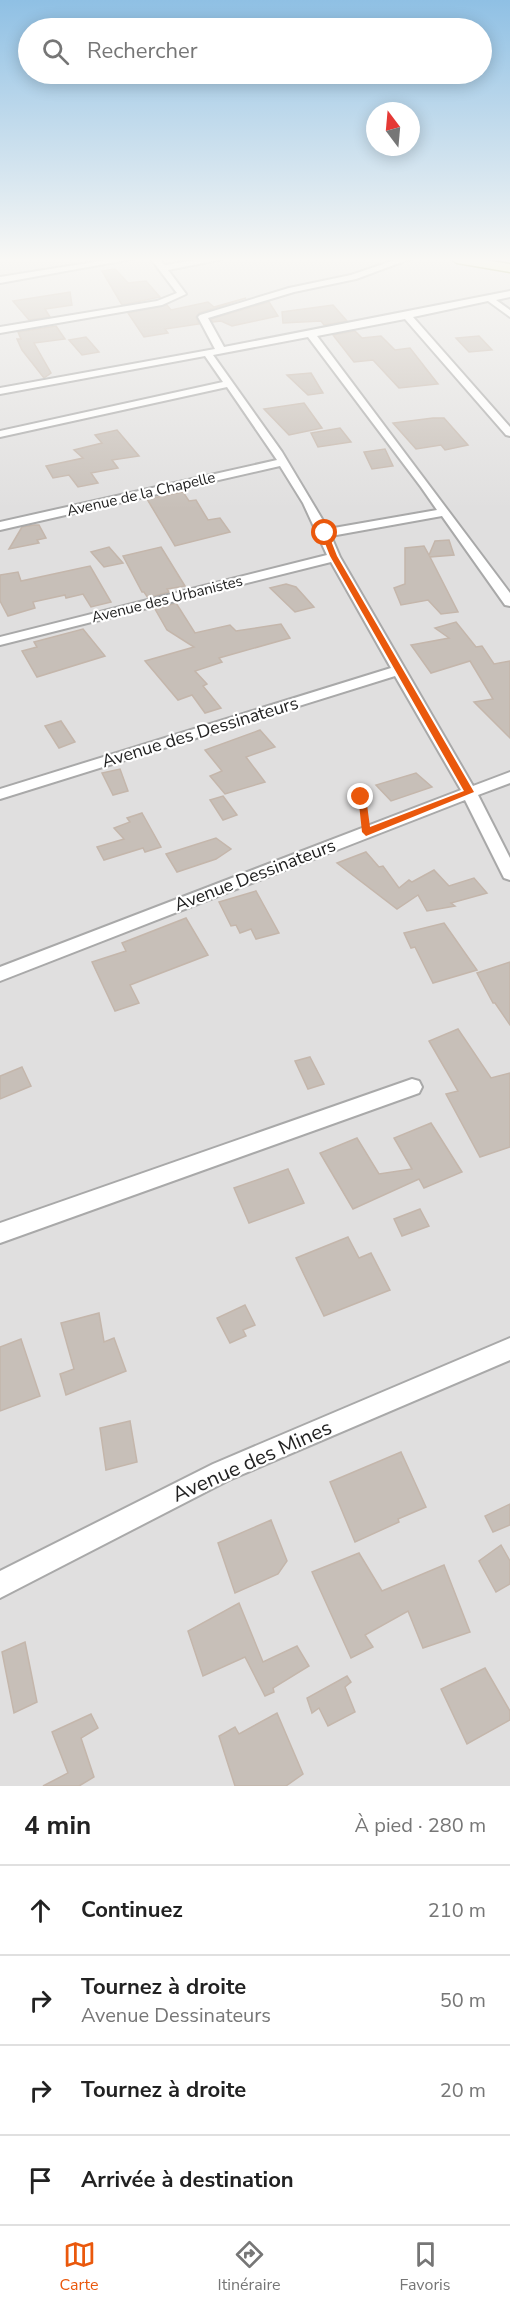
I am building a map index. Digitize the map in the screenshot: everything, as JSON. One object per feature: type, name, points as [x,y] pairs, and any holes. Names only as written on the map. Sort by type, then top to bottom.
[{"type":"street","points":[[217,342],[222,352]]},
{"type":"street","points":[[0,391],[276,342]]},
{"type":"street","points":[[317,342],[510,602]]},
{"type":"street","points":[[430,342],[510,433]]},
{"type":"street","points":[[208,354],[282,462],[325,533],[334,556],[469,792],[510,874]]},
{"type":"street","points":[[0,434],[229,384]]},
{"type":"street","name":"Avenue de la Chapelle","points":[[0,526],[282,462]]},
{"type":"street","points":[[325,533],[444,512]]},
{"type":"street","name":"Avenue des Urbanistes","points":[[0,641],[334,556]]},
{"type":"street","name":"Avenue des Dessinateurs","points":[[0,794],[399,670]]},
{"type":"street","name":"Avenue Dessinateurs","points":[[0,974],[510,777]]},
{"type":"street","points":[[0,1233],[412,1087]]},
{"type":"street","name":"Avenue des Mines","points":[[0,1586],[221,1472],[510,1349]]},
{"type":"path","points":[[361,797],[366,832]]},
{"type":"shaded area","points":[[0,342],[510,342],[510,1786],[0,1786]]},
{"type":"building","points":[[19,342],[39,342],[34,343],[51,373],[44,378]]},
{"type":"building","points":[[71,342],[91,342],[99,352],[82,355]]},
{"type":"building","points":[[339,342],[387,342],[395,350],[410,348],[438,384],[399,388],[373,360],[354,362]]},
{"type":"building","points":[[460,342],[485,342],[492,350],[469,352]]},
{"type":"building","points":[[311,373],[323,393],[308,395],[287,375]]},
{"type":"building","points":[[304,403],[322,428],[289,435],[264,409]]},
{"type":"building","points":[[444,418],[468,445],[445,450],[441,445],[416,449],[393,423]]},
{"type":"building","points":[[340,428],[351,442],[318,447],[311,433]]},
{"type":"building","points":[[117,430],[139,456],[112,460],[118,468],[91,473],[98,483],[78,487],[69,475],[53,478],[46,466],[83,458],[74,450],[102,443],[95,435]]},
{"type":"building","points":[[385,449],[393,466],[372,469],[364,452]]},
{"type":"building","points":[[183,492],[189,501],[196,500],[208,520],[220,518],[230,532],[175,546],[147,499]]},
{"type":"building","points":[[39,525],[46,538],[37,540],[39,543],[9,549],[22,527]]},
{"type":"building","points":[[449,540],[454,555],[430,557],[458,612],[441,614],[428,600],[401,605],[394,588],[405,584],[405,548],[424,546],[429,555],[435,541]]},
{"type":"building","points":[[109,547],[123,563],[104,567],[91,552]]},
{"type":"building","points":[[161,547],[185,586],[167,589],[169,592],[148,598],[142,592],[123,556]]},
{"type":"building","points":[[90,566],[111,602],[91,607],[83,594],[66,598],[65,595],[33,602],[35,608],[8,616],[0,601],[0,575],[18,572],[21,581]]},
{"type":"building","points":[[286,584],[296,587],[314,607],[295,612],[270,588]]},
{"type":"building","points":[[176,603],[195,633],[230,625],[236,631],[281,624],[290,638],[219,658],[222,662],[195,671],[207,684],[203,686],[221,708],[205,713],[192,695],[178,700],[145,661],[194,647],[167,630],[155,609]]},
{"type":"building","points":[[456,622],[476,647],[482,646],[494,664],[510,661],[510,738],[474,702],[493,699],[470,661],[431,673],[411,645],[449,638],[435,628]]},
{"type":"building","points":[[83,629],[105,656],[37,677],[22,651],[37,647],[34,642]]},
{"type":"building","points":[[61,721],[75,742],[59,748],[45,726]]},
{"type":"building","points":[[260,730],[275,747],[246,757],[265,782],[225,794],[210,776],[222,771],[205,750]]},
{"type":"building","points":[[120,769],[128,791],[113,795],[102,773]]},
{"type":"building","points":[[416,773],[432,787],[391,801],[376,785]]},
{"type":"building","points":[[223,796],[237,815],[223,820],[210,800]]},
{"type":"building","points":[[142,813],[161,847],[145,852],[143,848],[104,860],[97,847],[124,839],[114,828],[130,822],[127,818]]},
{"type":"building","points":[[216,838],[231,849],[216,859],[177,872],[166,854]]},
{"type":"building","points":[[366,852],[379,867],[383,866],[399,888],[409,880],[412,882],[434,870],[449,886],[474,878],[487,893],[451,903],[455,906],[427,911],[418,895],[397,909],[337,863]]},
{"type":"building","points":[[256,891],[279,933],[256,939],[251,929],[240,933],[236,925],[231,926],[219,902]]},
{"type":"building","points":[[186,918],[208,955],[130,985],[139,1003],[115,1011],[92,962],[126,951],[122,943]]},
{"type":"building","points":[[444,923],[477,970],[433,983],[415,947],[411,948],[404,933]]},
{"type":"building","points":[[510,962],[510,1025],[493,1003],[477,973]]},
{"type":"building","points":[[458,1029],[491,1078],[510,1073],[510,1147],[480,1157],[446,1094],[458,1091],[429,1041]]},
{"type":"building","points":[[310,1057],[324,1084],[308,1089],[295,1061]]},
{"type":"building","points":[[22,1067],[31,1086],[0,1099],[0,1076]]},
{"type":"building","points":[[431,1123],[462,1172],[424,1188],[419,1179],[353,1209],[320,1153],[357,1138],[379,1174],[412,1169],[394,1138]]},
{"type":"building","points":[[288,1169],[304,1203],[249,1223],[234,1188]]},
{"type":"building","points":[[420,1209],[429,1226],[402,1236],[394,1219]]},
{"type":"building","points":[[348,1237],[359,1258],[371,1253],[390,1290],[324,1316],[296,1258]]},
{"type":"building","points":[[245,1305],[255,1325],[243,1330],[246,1336],[230,1343],[217,1318]]},
{"type":"building","points":[[99,1313],[104,1342],[114,1338],[126,1371],[66,1395],[60,1374],[74,1369],[61,1323]]},
{"type":"building","points":[[21,1339],[40,1396],[0,1411],[0,1347]]},
{"type":"building","points":[[130,1421],[137,1462],[106,1470],[100,1428]]},
{"type":"building","points":[[401,1452],[426,1507],[355,1542],[330,1482]]},
{"type":"building","points":[[510,1504],[510,1525],[493,1532],[485,1516]]},
{"type":"building","points":[[271,1520],[287,1561],[278,1574],[235,1593],[218,1543]]},
{"type":"building","points":[[501,1545],[510,1561],[510,1584],[496,1592],[479,1561]]},
{"type":"building","points":[[359,1553],[382,1591],[444,1565],[470,1632],[423,1648],[408,1611],[365,1635],[373,1647],[351,1658],[312,1572]]},
{"type":"building","points":[[239,1603],[263,1662],[297,1646],[309,1666],[273,1688],[274,1692],[265,1696],[245,1657],[203,1676],[188,1631]]},
{"type":"building","points":[[25,1642],[37,1702],[14,1713],[2,1652]]},
{"type":"building","points":[[485,1668],[510,1711],[510,1720],[467,1744],[441,1689]]},
{"type":"building","points":[[347,1676],[351,1682],[345,1687],[355,1712],[328,1726],[319,1708],[312,1713],[307,1698]]},
{"type":"building","points":[[277,1713],[303,1774],[286,1786],[235,1786],[219,1736],[235,1727],[239,1734]]},
{"type":"building","points":[[91,1714],[98,1728],[81,1738],[94,1777],[79,1786],[43,1786],[68,1773],[52,1732]]},
{"type":"route","points":[[325,533],[334,556],[469,792],[366,832],[361,797]]}]
